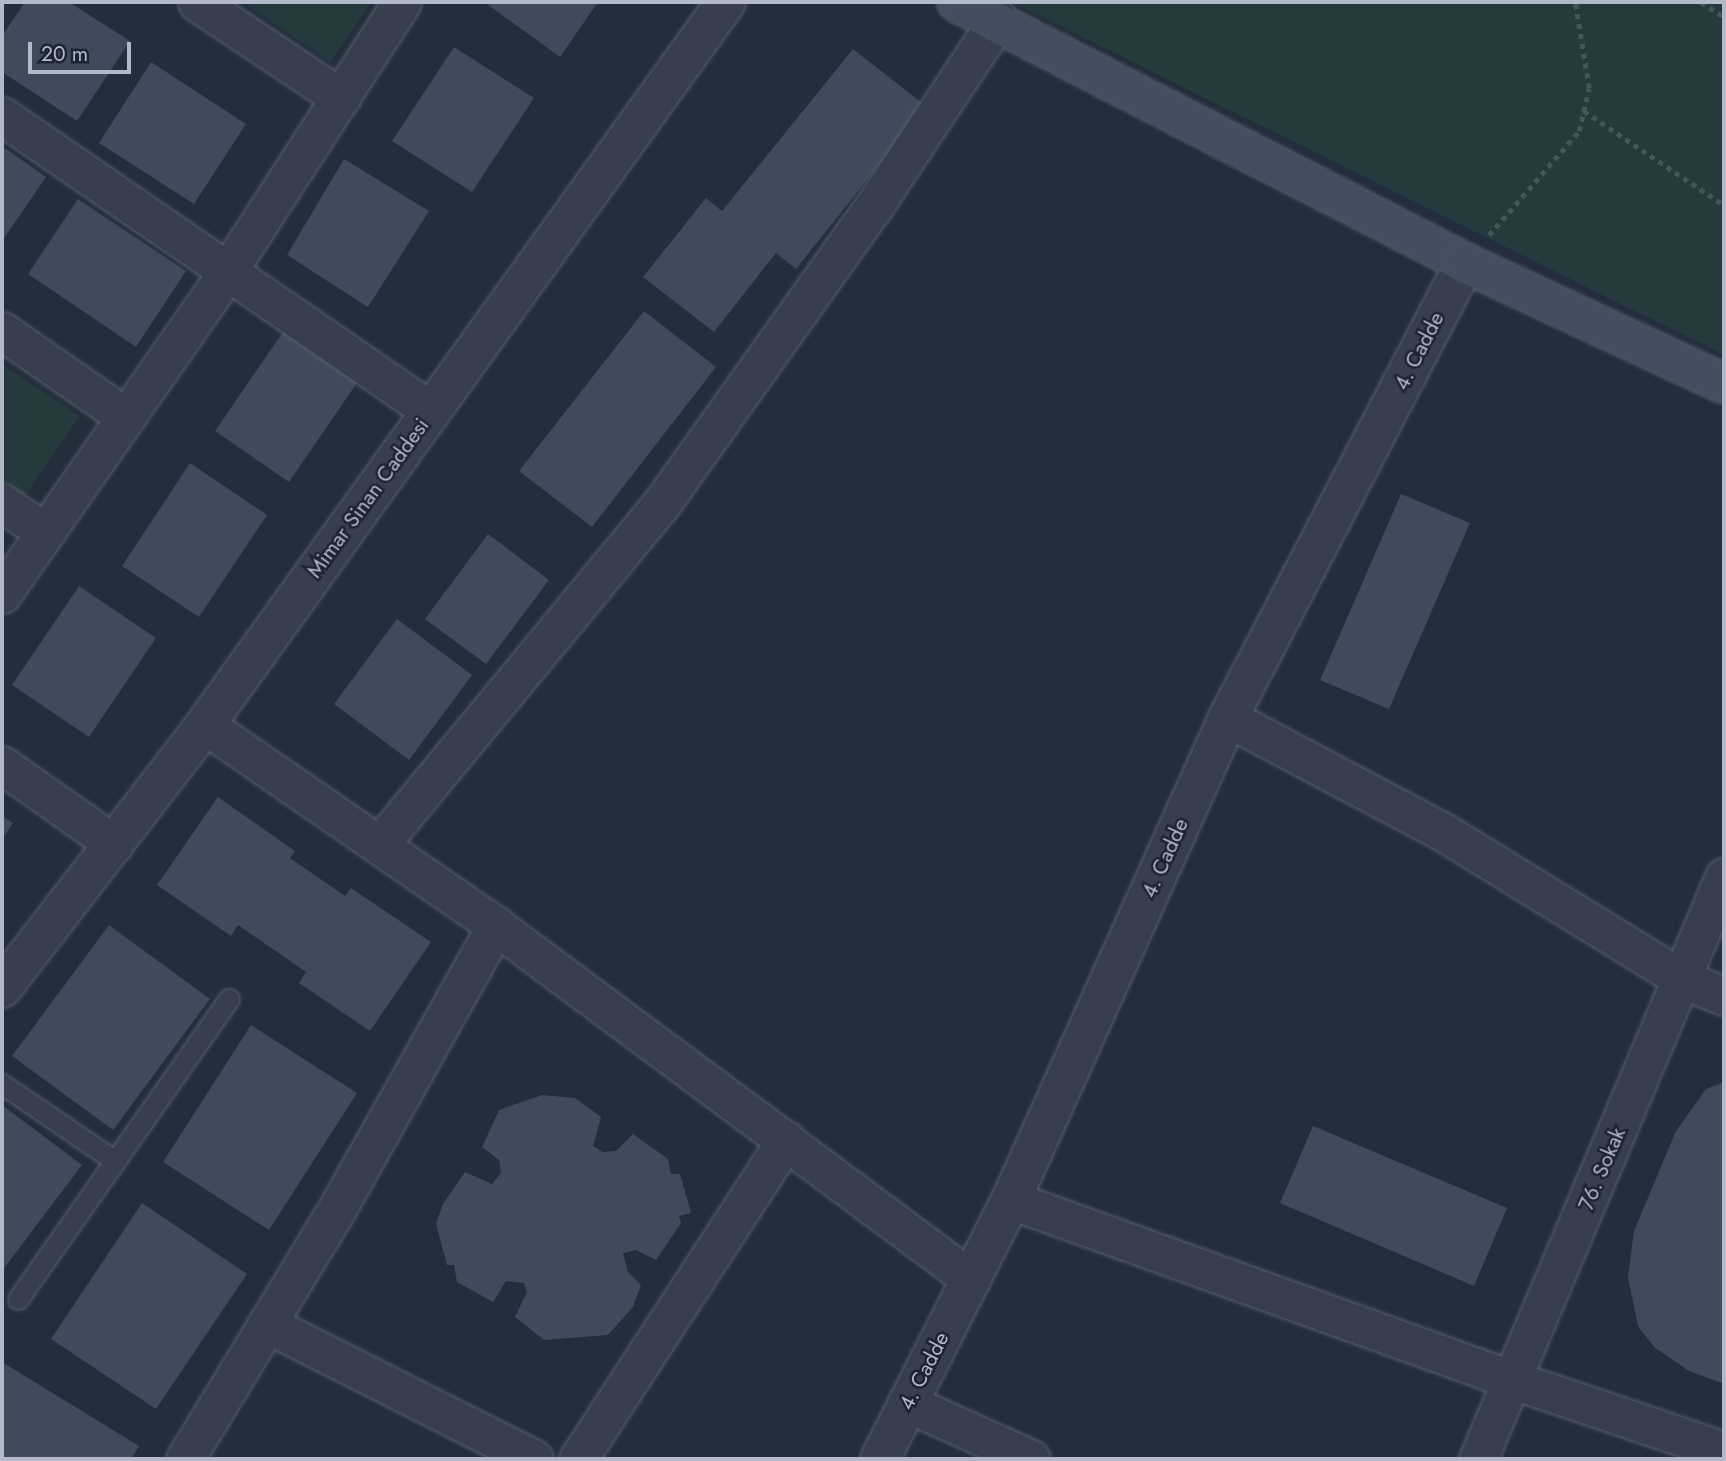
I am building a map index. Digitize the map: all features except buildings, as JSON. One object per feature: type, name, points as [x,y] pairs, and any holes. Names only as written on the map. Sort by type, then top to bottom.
[{"type":"main road","points":[[957,2],[998,19],[1465,263],[1724,384]]},
{"type":"street","points":[[197,2],[341,99]]},
{"type":"street","points":[[2,594],[123,415],[226,274],[402,2]]},
{"type":"street","name":"Mimar Sinan Caddesi","points":[[2,988],[205,725],[726,2]]},
{"type":"street","points":[[379,845],[662,503],[872,209],[998,19]]},
{"type":"street","points":[[2,116],[226,274],[431,411]]},
{"type":"street","name":"4. Cadde","points":[[880,1459],[1011,1199],[1228,718],[1465,263]]},
{"type":"street","points":[[2,331],[123,415]]},
{"type":"street","points":[[2,503],[45,532]]},
{"type":"street","points":[[1228,718],[1445,833],[1684,980],[1724,996]]},
{"type":"street","points":[[205,725],[496,926],[971,1279]]},
{"type":"street","points":[[2,765],[114,844]]},
{"type":"street","name":"76. Sokak","points":[[1478,1459],[1684,980],[1724,877]]},
{"type":"street","points":[[185,1459],[334,1216],[496,926]]},
{"type":"street","points":[[578,1459],[786,1140]]},
{"type":"street","points":[[1011,1199],[1513,1380],[1724,1451]]},
{"type":"street","points":[[267,1324],[534,1459]]},
{"type":"street","points":[[907,1403],[1031,1459]]},
{"type":"lane","points":[[18,1299],[229,999]]},
{"type":"lane","points":[[2,1084],[115,1161]]},
{"type":"path","points":[[1465,263],[1579,131],[1589,88],[1575,2]]},
{"type":"path","points":[[1701,2],[1724,16]]},
{"type":"path","points":[[1584,111],[1724,205]]},
{"type":"green space","points":[[242,2],[372,2],[330,62]]},
{"type":"green space","points":[[1011,2],[1724,2],[1724,355]]},
{"type":"green space","points":[[2,364],[80,416],[25,495],[2,479]]}]
